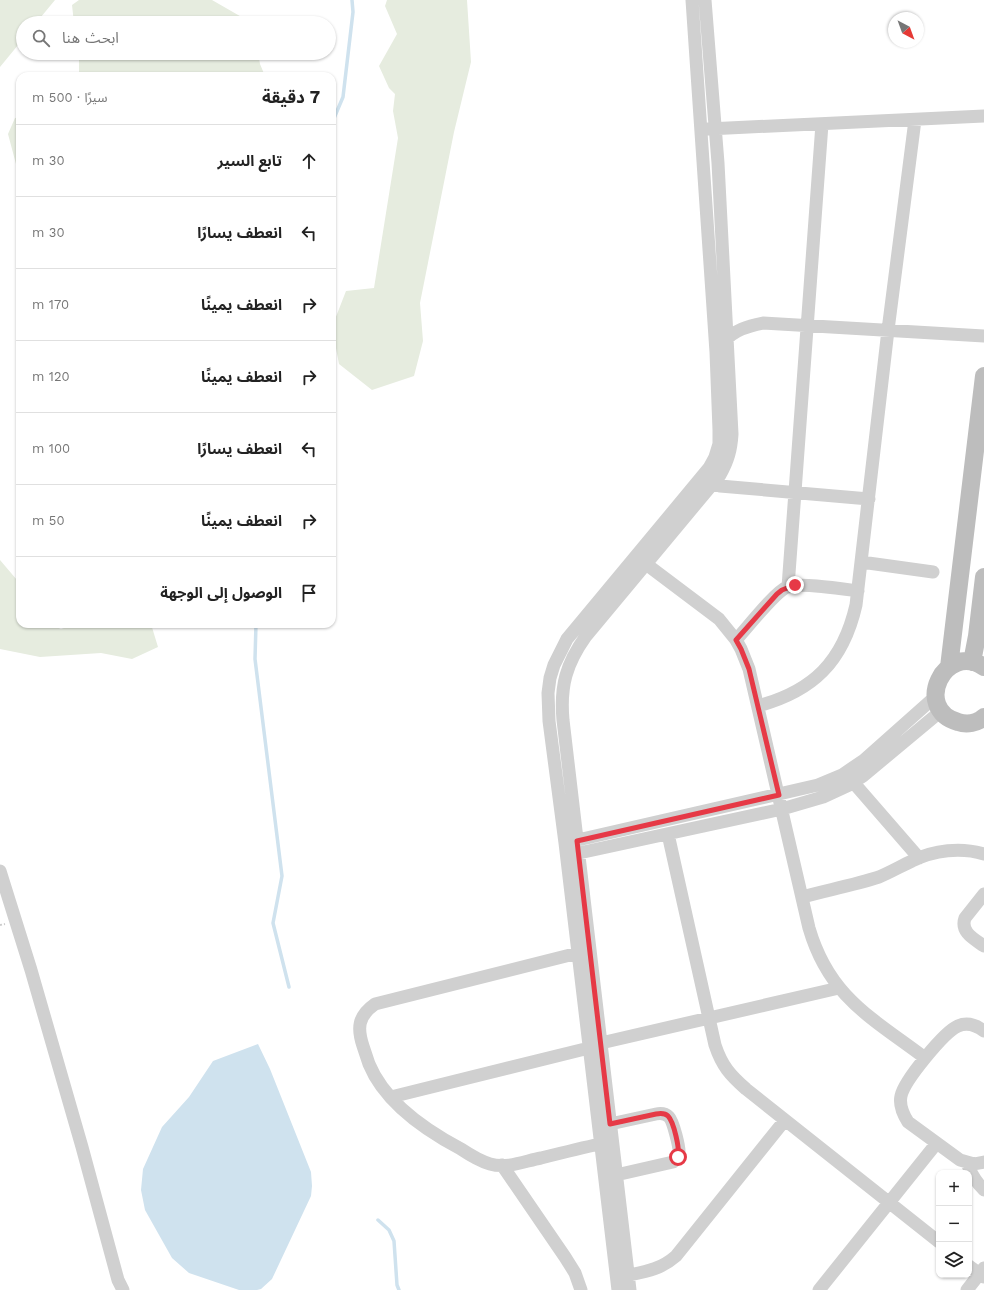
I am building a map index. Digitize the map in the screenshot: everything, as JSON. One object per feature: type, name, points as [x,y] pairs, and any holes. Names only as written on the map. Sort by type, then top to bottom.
[{"type":"street","points":[[621,1281],[616,1175],[610,1124],[578,953],[562,690],[565,675],[574,655],[586,636],[646,564],[706,481],[709,468],[715,457],[719,444],[716,352],[692,0]]},
{"type":"street","points":[[630,1290],[621,1281],[600,1144],[595,1045],[572,848],[548,707],[548,693],[554,665],[567,639],[706,481],[720,475],[727,462],[731,448],[732,434],[728,338],[715,128],[705,0]]},
{"type":"street","points":[[701,129],[984,116]]},
{"type":"street","points":[[758,706],[777,701],[794,693],[826,670],[835,658],[848,633],[856,605],[888,330],[915,120]]},
{"type":"street","points":[[788,587],[806,325],[822,124]]},
{"type":"street","points":[[716,352],[728,338],[738,330],[763,323],[984,336]]},
{"type":"street","points":[[949,667],[984,376]]},
{"type":"street","points":[[706,481],[795,493],[869,499]]},
{"type":"street","points":[[861,562],[933,572]]},
{"type":"street","points":[[646,564],[719,619],[736,640],[741,649],[749,669],[802,897],[814,945],[820,960],[839,988],[866,1015],[926,1058]]},
{"type":"street","points":[[983,720],[959,723],[952,720],[938,704],[936,688],[942,673],[949,667],[960,662],[978,664],[978,629],[984,577]]},
{"type":"street","points":[[736,640],[777,594],[788,587],[795,585],[858,591]]},
{"type":"street","points":[[572,848],[818,786],[853,768],[938,704]]},
{"type":"street","points":[[572,848],[668,834],[782,809],[823,796],[851,784],[872,768],[938,704]]},
{"type":"street","points":[[851,784],[916,859]]},
{"type":"street","points":[[668,834],[709,1018],[719,1058],[726,1070],[746,1089],[936,1240]]},
{"type":"street","points":[[802,897],[879,877],[916,859],[946,851],[961,850],[984,854]]},
{"type":"street","points":[[0,871],[31,970],[122,1290]]},
{"type":"street","points":[[984,894],[965,918],[964,922],[965,931],[984,946]]},
{"type":"street","points":[[578,953],[375,1004],[363,1015],[359,1031],[369,1064],[379,1082],[391,1097],[424,1127],[443,1140],[482,1161],[492,1165],[502,1166],[600,1144]]},
{"type":"street","points":[[391,1097],[595,1045],[839,988]]},
{"type":"street","points":[[984,1031],[976,1026],[967,1024],[951,1030],[926,1058],[904,1088],[901,1097],[903,1114],[908,1122],[936,1144],[967,1163],[974,1164],[984,1162]]},
{"type":"street","points":[[610,1124],[656,1114],[668,1115],[672,1122],[679,1150],[678,1157],[673,1162],[616,1175]]},
{"type":"street","points":[[621,1281],[654,1270],[676,1256],[785,1120]]},
{"type":"street","points":[[819,1290],[936,1144]]},
{"type":"street","points":[[967,1163],[977,1183],[984,1190]]},
{"type":"street","points":[[502,1166],[565,1257],[581,1290]]},
{"type":"street","points":[[967,1290],[983,1273],[972,1268]]},
{"type":"shaded area","points":[[0,0],[55,0],[42,16],[16,16],[16,48],[0,67]]},
{"type":"shaded area","points":[[79,0],[212,0],[240,16],[73,16],[72,5]]},
{"type":"shaded area","points":[[387,0],[467,0],[471,62],[454,132],[420,303],[423,341],[414,376],[372,390],[339,364],[336,348],[336,317],[346,291],[374,288],[398,138],[393,111],[395,94],[389,88],[379,66],[397,34],[385,6]]},
{"type":"shaded area","points":[[79,60],[259,60],[263,72],[79,72]]},
{"type":"shaded area","points":[[16,118],[16,164],[8,134]]},
{"type":"shaded area","points":[[0,560],[16,579],[16,628],[152,628],[158,647],[132,659],[101,653],[40,657],[0,649]]},
{"type":"water","points":[[258,1044],[270,1069],[311,1172],[312,1186],[311,1196],[272,1279],[261,1289],[239,1290],[189,1273],[172,1258],[145,1210],[141,1190],[143,1169],[162,1127],[189,1097],[213,1061]]},
{"type":"waterway","points":[[336,114],[343,97],[353,12],[352,0]]},
{"type":"waterway","points":[[256,628],[255,659],[282,876],[273,923],[289,987]]},
{"type":"waterway","points":[[378,1220],[389,1230],[394,1241],[397,1285],[399,1290]]},
{"type":"route","points":[[678,1157],[679,1150],[672,1122],[668,1115],[660,1113],[610,1124],[577,841],[779,795],[746,658],[736,640],[777,594],[782,590],[795,585]]}]
